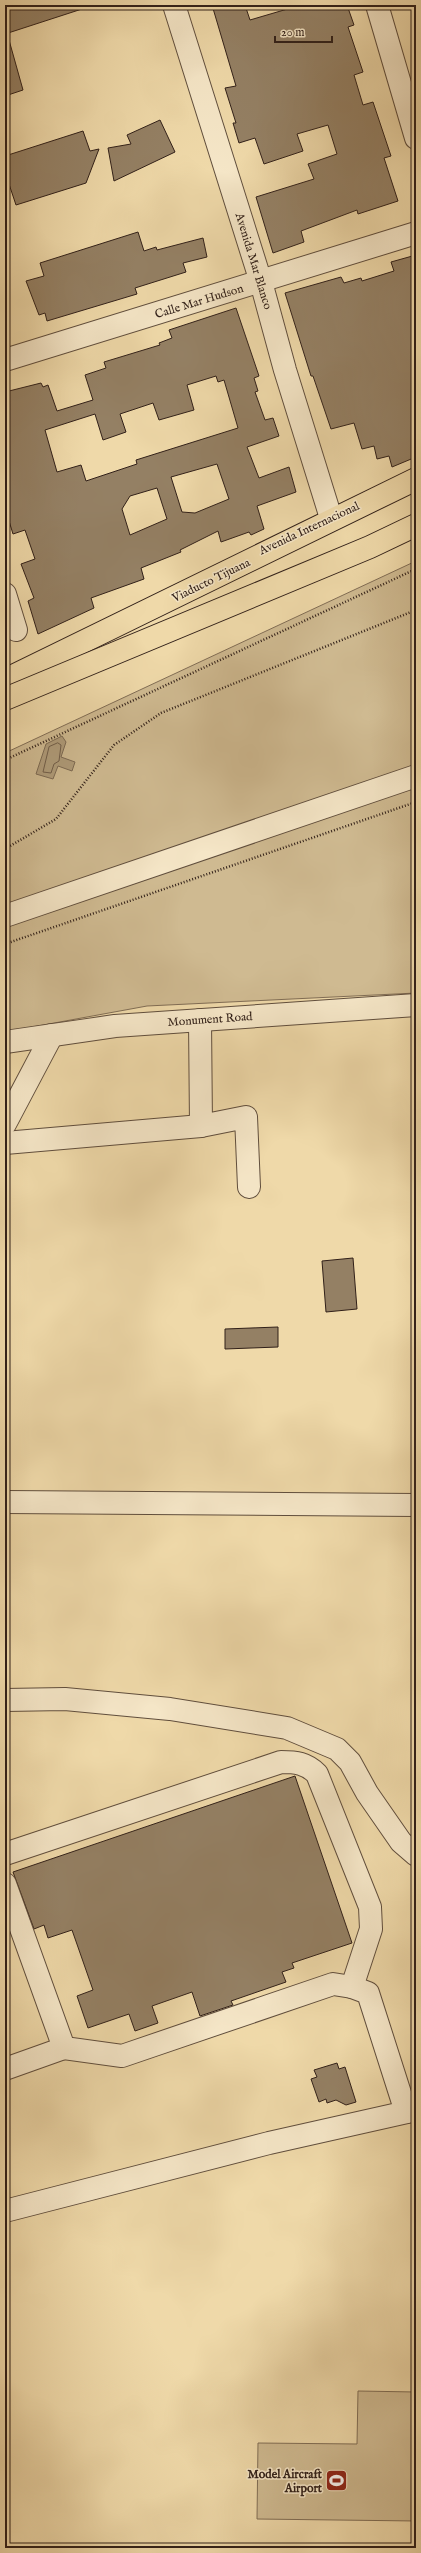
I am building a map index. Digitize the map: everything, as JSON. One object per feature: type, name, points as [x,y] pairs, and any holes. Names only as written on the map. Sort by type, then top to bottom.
[{"type":"highway","name":"Avenida Internacional","points":[[5,669],[416,478]]},
{"type":"highway","name":"Viaducto Tijuana","points":[[5,680],[416,478]]},
{"type":"highway","points":[[5,707],[416,519]]},
{"type":"highway","points":[[5,699],[363,550],[416,525]]},
{"type":"street","name":"Avenida Mar Blanco","points":[[174,5],[261,282],[285,370],[331,518]]},
{"type":"street","points":[[377,5],[416,138]]},
{"type":"street","name":"Calle Mar Hudson","points":[[5,360],[416,233]]},
{"type":"street","points":[[5,594],[16,630]]},
{"type":"street","points":[[5,916],[416,776]]},
{"type":"street","name":"Monument Road","points":[[5,1042],[115,1026],[416,1005]]},
{"type":"street","points":[[200,1020],[201,1126]]},
{"type":"street","points":[[5,1124],[52,1035]]},
{"type":"street","points":[[5,1143],[201,1126],[246,1116],[249,1187]]},
{"type":"street","points":[[5,1502],[416,1505]]},
{"type":"street","points":[[5,1700],[65,1699],[170,1709],[287,1728],[337,1748],[350,1762],[367,1792],[401,1842],[416,1854]]},
{"type":"street","points":[[5,1854],[281,1762],[310,1766],[317,1774],[370,1907],[371,1928],[352,1987]]},
{"type":"street","points":[[5,1884],[64,2048]]},
{"type":"street","points":[[5,2069],[64,2048],[122,2056],[332,1984],[352,1987],[368,1993],[411,2111],[269,2143],[5,2211]]},
{"type":"path","points":[[5,760],[416,569]]},
{"type":"path","points":[[5,849],[56,819],[114,745],[161,713],[416,610]]},
{"type":"path","points":[[5,944],[416,802]]},
{"type":"shaded area","points":[[416,561],[416,993],[147,1006],[5,1032],[5,753]]},
{"type":"shaded area","name":"Model Aircraft Airport","points":[[358,2391],[416,2392],[416,2521],[257,2519],[258,2443],[357,2444]]},
{"type":"water","points":[[62,736],[66,742],[61,757],[75,762],[72,771],[58,766],[53,779],[36,774],[46,744]]},
{"type":"building","points":[[5,5],[85,5],[85,8],[5,34]]},
{"type":"building","points":[[212,5],[245,5],[250,20],[301,5],[347,5],[354,25],[348,27],[363,72],[354,75],[363,105],[373,102],[391,156],[384,158],[398,201],[358,214],[357,210],[301,231],[304,242],[273,253],[256,197],[314,179],[308,164],[337,154],[328,125],[297,134],[303,151],[264,164],[255,138],[239,143],[233,123],[236,123],[225,88],[236,86]]},
{"type":"building","points":[[9,40],[23,90],[5,96],[5,41]]},
{"type":"building","points":[[160,120],[175,152],[114,181],[108,148],[131,144],[127,135]]},
{"type":"building","points":[[83,131],[90,151],[99,149],[86,183],[16,205],[8,181],[5,182],[5,156]]},
{"type":"building","points":[[138,232],[144,251],[156,247],[157,250],[203,238],[207,257],[183,263],[186,272],[135,288],[137,294],[47,321],[45,313],[39,315],[26,281],[44,276],[40,263]]},
{"type":"building","points":[[416,255],[416,457],[392,467],[389,456],[377,459],[374,446],[362,449],[354,423],[331,429],[313,376],[311,376],[285,293],[341,277],[344,283],[361,278],[362,281],[394,271],[391,262]]},
{"type":"building","points":[[236,308],[259,376],[254,378],[258,391],[255,392],[265,420],[273,418],[279,436],[247,447],[259,478],[289,467],[296,492],[257,506],[264,529],[251,535],[249,532],[221,542],[218,531],[180,550],[181,552],[141,568],[144,579],[91,598],[94,608],[38,634],[28,601],[34,598],[21,564],[35,559],[25,530],[13,534],[5,508],[5,392],[41,383],[43,387],[48,385],[57,411],[93,400],[85,375],[106,368],[104,362],[160,345],[159,343],[172,338],[169,330]],"holes":[[[216,376],[218,382],[224,380],[238,428],[136,460],[137,464],[86,481],[81,465],[57,472],[45,430],[95,414],[103,440],[126,432],[120,414],[153,403],[159,420],[194,410],[187,385]],[[217,464],[229,499],[195,513],[182,512],[171,477]],[[157,488],[167,519],[130,535],[122,509],[130,496]]]},
{"type":"building","points":[[353,1258],[357,1309],[326,1312],[322,1261]]},
{"type":"building","points":[[278,1327],[278,1347],[225,1349],[225,1329]]},
{"type":"building","points":[[295,1776],[352,1943],[292,1963],[294,1968],[282,1972],[286,1982],[231,2001],[233,2005],[200,2016],[192,1992],[152,2006],[158,2023],[135,2031],[129,2014],[88,2028],[77,1996],[93,1990],[72,1930],[48,1938],[44,1925],[34,1929],[13,1872]]},
{"type":"building","points":[[337,2063],[339,2069],[345,2067],[356,2102],[346,2105],[336,2100],[327,2103],[326,2099],[319,2102],[311,2079],[317,2077],[314,2070]]},
{"type":"place","name":"Model Aircraft Airport","points":[[337,2481]]}]
